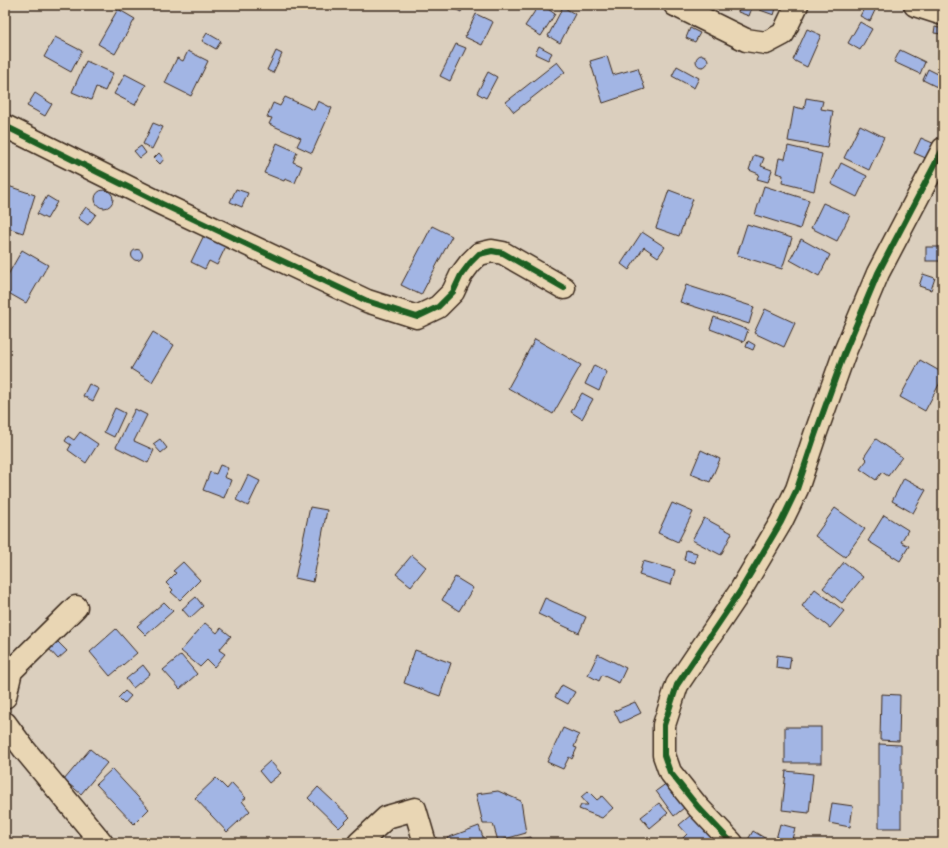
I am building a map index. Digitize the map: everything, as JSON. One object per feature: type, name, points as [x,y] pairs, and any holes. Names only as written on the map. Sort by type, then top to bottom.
[{"type":"street","points":[[675,5],[746,40],[766,43],[783,34],[797,5]]},
{"type":"street","points":[[915,5],[943,14]]},
{"type":"street","points":[[5,126],[162,204],[360,298],[417,317],[438,307],[453,292],[461,275],[470,263],[479,254],[492,251],[503,254],[564,288]]},
{"type":"street","points":[[732,843],[698,807],[670,772],[664,755],[664,726],[677,685],[739,593],[781,522],[794,496],[842,361],[878,273],[943,149]]},
{"type":"street","points":[[5,697],[11,671],[76,607]]},
{"type":"street","points":[[5,722],[24,748],[102,843]]},
{"type":"street","points":[[359,843],[387,817],[415,809],[425,843]]},
{"type":"building","points":[[447,5],[459,5],[463,7],[461,12]]},
{"type":"building","points":[[539,5],[542,5],[555,14],[541,36],[525,26]]},
{"type":"building","points":[[740,5],[753,5],[749,16],[738,12]]},
{"type":"building","points":[[762,5],[777,5],[774,15],[760,10]]},
{"type":"building","points":[[866,5],[877,6],[870,21],[860,16]]},
{"type":"building","points":[[563,7],[575,14],[560,43],[548,36]]},
{"type":"building","points":[[118,9],[135,19],[115,54],[98,44]]},
{"type":"building","points":[[476,14],[493,22],[482,45],[465,37]]},
{"type":"building","points":[[860,22],[872,29],[860,50],[848,43]]},
{"type":"building","points":[[935,27],[943,29],[941,34],[934,33]]},
{"type":"building","points":[[690,28],[700,33],[695,42],[686,38]]},
{"type":"building","points":[[807,29],[821,35],[807,67],[793,60]]},
{"type":"building","points":[[207,33],[221,41],[216,49],[202,41]]},
{"type":"building","points":[[55,37],[82,51],[71,72],[44,57]]},
{"type":"building","points":[[456,44],[466,48],[450,81],[440,76]]},
{"type":"building","points":[[539,46],[552,53],[548,60],[535,54]]},
{"type":"building","points":[[900,50],[925,62],[920,74],[894,62]]},
{"type":"building","points":[[188,51],[208,61],[191,96],[165,83],[177,58],[183,61]]},
{"type":"building","points":[[276,51],[282,54],[273,73],[267,70]]},
{"type":"building","points":[[700,55],[704,55],[708,61],[704,67],[700,67],[696,63],[696,59]]},
{"type":"building","points":[[607,56],[613,75],[638,68],[645,89],[603,103],[590,61]]},
{"type":"building","points":[[86,61],[113,73],[105,91],[96,87],[91,100],[72,92]]},
{"type":"building","points":[[557,62],[565,72],[514,112],[506,102]]},
{"type":"building","points":[[677,66],[699,78],[694,88],[672,76]]},
{"type":"building","points":[[928,69],[942,76],[943,73],[943,90],[923,80]]},
{"type":"building","points":[[488,72],[497,77],[486,98],[477,93]]},
{"type":"building","points":[[125,74],[146,85],[135,105],[114,94]]},
{"type":"building","points":[[35,93],[52,104],[45,116],[27,106]]},
{"type":"building","points":[[285,97],[314,110],[318,101],[332,108],[312,153],[297,146],[301,138],[269,124],[272,118],[267,117],[273,103],[280,106]]},
{"type":"building","points":[[806,98],[823,101],[821,109],[833,111],[827,148],[788,141],[794,107],[804,109]]},
{"type":"building","points":[[153,123],[163,127],[152,149],[143,144]]},
{"type":"building","points":[[860,125],[884,137],[869,170],[844,158]]},
{"type":"building","points":[[921,138],[935,144],[928,159],[914,153]]},
{"type":"building","points":[[277,143],[297,152],[293,162],[302,166],[295,183],[285,179],[284,181],[264,173]]},
{"type":"building","points":[[141,146],[146,153],[140,158],[134,151]]},
{"type":"building","points":[[788,146],[822,154],[814,191],[782,183],[783,175],[776,173],[779,158],[785,159]]},
{"type":"building","points":[[159,153],[164,159],[160,164],[154,158]]},
{"type":"building","points":[[754,155],[764,158],[761,166],[772,170],[768,182],[757,179],[759,174],[749,170]]},
{"type":"building","points":[[841,163],[867,176],[857,197],[831,184]]},
{"type":"building","points":[[5,185],[35,195],[23,233],[5,227]]},
{"type":"building","points":[[764,186],[809,200],[800,229],[755,215]]},
{"type":"building","points":[[236,189],[248,193],[242,207],[230,202]]},
{"type":"building","points":[[104,190],[110,193],[113,199],[110,205],[104,208],[98,205],[95,199],[98,193]]},
{"type":"building","points":[[669,190],[693,199],[679,236],[656,228]]},
{"type":"building","points":[[47,196],[57,202],[47,219],[37,214]]},
{"type":"building","points":[[823,203],[850,215],[837,241],[811,228]]},
{"type":"building","points":[[86,207],[96,214],[88,225],[78,218]]},
{"type":"building","points":[[747,224],[792,238],[782,269],[737,255]]},
{"type":"building","points":[[432,226],[452,236],[421,295],[401,285]]},
{"type":"building","points":[[642,232],[665,247],[658,257],[644,247],[629,270],[621,264]]},
{"type":"building","points":[[205,233],[227,244],[217,265],[209,261],[205,269],[191,262]]},
{"type":"building","points":[[801,239],[830,255],[819,276],[790,260]]},
{"type":"building","points":[[926,247],[943,247],[943,261],[926,261]]},
{"type":"building","points":[[137,249],[141,251],[143,255],[141,259],[137,261],[133,259],[131,255],[133,251]]},
{"type":"building","points":[[22,250],[48,265],[26,303],[5,291],[5,280]]},
{"type":"building","points":[[923,274],[935,278],[931,290],[919,286]]},
{"type":"building","points":[[686,285],[754,307],[749,324],[680,302]]},
{"type":"building","points":[[765,309],[795,323],[784,347],[754,333]]},
{"type":"building","points":[[714,317],[748,330],[744,342],[710,329]]},
{"type":"building","points":[[153,332],[174,345],[152,382],[131,369]]},
{"type":"building","points":[[535,339],[581,365],[553,414],[508,388]]},
{"type":"building","points":[[748,341],[755,345],[753,350],[746,347]]},
{"type":"building","points":[[920,360],[943,373],[943,377],[925,411],[900,397]]},
{"type":"building","points":[[594,365],[607,372],[599,391],[585,384]]},
{"type":"building","points":[[89,384],[99,389],[93,401],[83,396]]},
{"type":"building","points":[[582,393],[593,399],[582,419],[571,412]]},
{"type":"building","points":[[115,408],[125,413],[114,437],[104,432]]},
{"type":"building","points":[[135,409],[147,415],[134,441],[154,450],[148,463],[116,447]]},
{"type":"building","points":[[80,432],[98,444],[86,463],[68,450],[71,445],[65,441],[68,436],[74,440]]},
{"type":"building","points":[[160,439],[167,448],[161,453],[153,444]]},
{"type":"building","points":[[876,439],[902,457],[888,476],[882,472],[876,480],[860,469],[867,460],[864,457]]},
{"type":"building","points":[[701,450],[720,459],[710,482],[691,474]]},
{"type":"building","points":[[220,465],[228,468],[224,477],[231,480],[224,498],[203,490],[210,472],[216,474]]},
{"type":"building","points":[[248,475],[260,481],[248,506],[236,500]]},
{"type":"building","points":[[904,478],[926,490],[913,513],[892,501]]},
{"type":"building","points":[[672,503],[693,512],[678,542],[658,533]]},
{"type":"building","points":[[310,507],[327,510],[313,582],[295,578]]},
{"type":"building","points":[[835,508],[865,529],[845,557],[815,536]]},
{"type":"building","points":[[884,515],[908,530],[901,542],[909,546],[900,561],[868,541]]},
{"type":"building","points":[[704,518],[732,533],[721,555],[692,540]]},
{"type":"building","points":[[686,550],[697,553],[695,563],[684,560]]},
{"type":"building","points":[[412,555],[426,567],[411,586],[396,574]]},
{"type":"building","points":[[643,561],[675,570],[671,585],[639,575]]},
{"type":"building","points":[[183,562],[200,580],[180,600],[171,592],[173,590],[166,583],[176,573],[173,571]]},
{"type":"building","points":[[844,562],[863,577],[842,603],[823,588]]},
{"type":"building","points":[[455,577],[473,588],[459,611],[442,600]]},
{"type":"building","points":[[815,589],[844,611],[830,628],[802,606]]},
{"type":"building","points":[[196,597],[203,606],[190,618],[182,609]]},
{"type":"building","points":[[545,598],[586,617],[579,633],[538,614]]},
{"type":"building","points":[[164,602],[173,611],[146,635],[137,626]]},
{"type":"building","points":[[205,623],[217,633],[221,628],[231,636],[219,650],[225,654],[214,667],[207,660],[200,667],[181,651]]},
{"type":"building","points":[[116,629],[137,653],[110,676],[90,652]]},
{"type":"building","points":[[57,641],[67,651],[58,659],[49,649]]},
{"type":"building","points":[[415,650],[451,663],[440,696],[404,683]]},
{"type":"building","points":[[598,654],[626,668],[619,683],[602,675],[599,681],[588,675]]},
{"type":"building","points":[[181,655],[197,674],[180,689],[163,670]]},
{"type":"building","points":[[777,655],[791,657],[789,670],[776,668]]},
{"type":"building","points":[[143,665],[150,674],[133,688],[126,679]]},
{"type":"building","points":[[562,685],[575,692],[568,704],[555,697]]},
{"type":"building","points":[[125,691],[131,696],[124,704],[118,698]]},
{"type":"building","points":[[881,694],[900,695],[899,741],[880,740]]},
{"type":"building","points":[[635,702],[641,713],[620,723],[614,711]]},
{"type":"building","points":[[785,727],[821,727],[821,763],[785,763]]},
{"type":"building","points":[[563,728],[579,735],[574,747],[577,748],[572,759],[569,757],[563,769],[547,762]]},
{"type":"building","points":[[879,744],[901,745],[901,828],[879,828]]},
{"type":"building","points":[[90,749],[107,763],[81,794],[64,780]]},
{"type":"building","points":[[270,761],[281,773],[269,783],[259,771]]},
{"type":"building","points":[[112,769],[149,809],[134,824],[96,784]]},
{"type":"building","points":[[786,771],[813,774],[809,813],[782,810]]},
{"type":"building","points":[[216,778],[227,789],[232,783],[246,798],[242,801],[250,811],[227,832],[195,798]]},
{"type":"building","points":[[671,780],[689,804],[674,816],[656,791]]},
{"type":"building","points":[[318,787],[350,817],[339,828],[308,798]]},
{"type":"building","points":[[498,791],[521,801],[526,833],[498,841],[493,824],[483,824],[476,794]]},
{"type":"building","points":[[588,791],[597,800],[602,796],[613,808],[602,818],[579,809],[581,805],[588,805],[581,797]]},
{"type":"building","points":[[659,803],[668,813],[650,828],[641,817]]},
{"type":"building","points":[[832,803],[853,806],[850,827],[829,823]]},
{"type":"building","points":[[697,810],[721,837],[715,843],[684,843],[681,840],[687,834],[679,825]]},
{"type":"building","points":[[780,824],[795,828],[791,843],[775,843]]},
{"type":"building","points":[[479,826],[485,843],[449,843],[447,838]]},
{"type":"building","points":[[753,831],[773,843],[746,843]]},
{"type":"building","points":[[531,837],[532,843],[508,843],[508,841]]},
{"type":"building","points":[[876,839],[912,839],[912,843],[876,843]]},
{"type":"cycle path","points":[[5,126],[162,204],[367,301],[417,317],[438,307],[453,292],[461,275],[470,263],[479,254],[492,251],[503,253],[564,288]]},
{"type":"cycle path","points":[[732,843],[698,807],[670,772],[664,755],[664,725],[677,685],[739,593],[781,522],[797,489],[844,354],[878,273],[943,149]]}]
